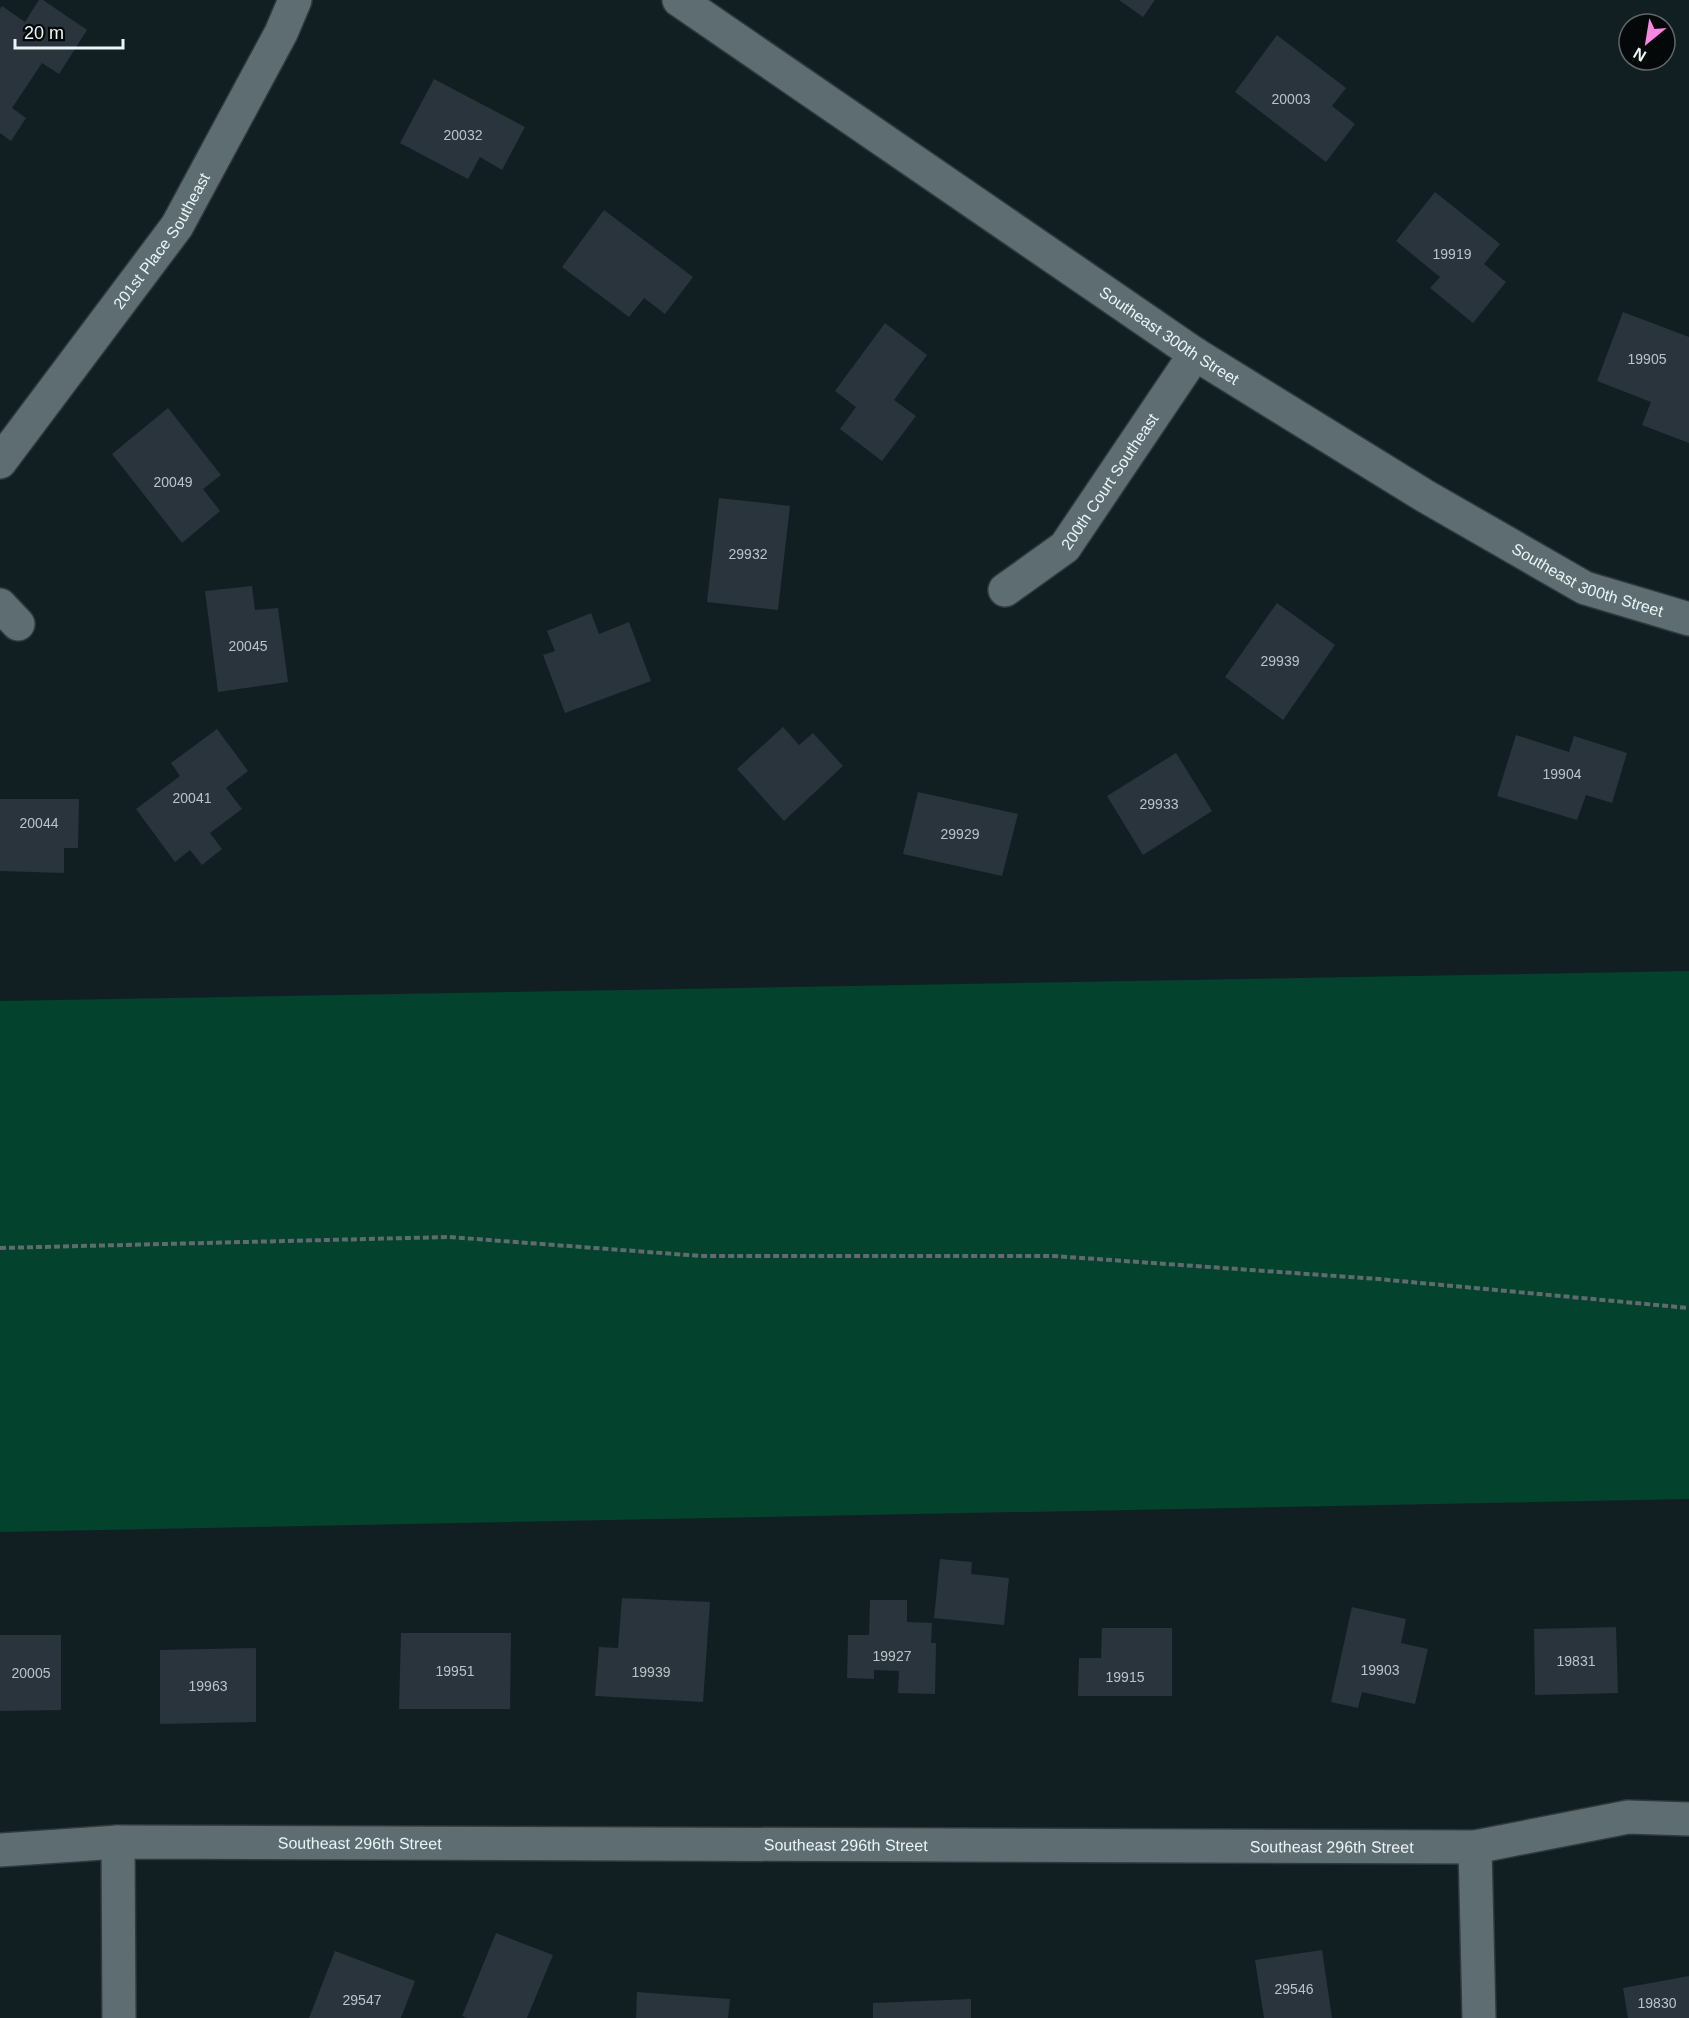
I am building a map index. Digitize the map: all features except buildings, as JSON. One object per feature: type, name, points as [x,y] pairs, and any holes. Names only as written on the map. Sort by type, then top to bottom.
[{"type":"street","name":"201st Place Southeast","points":[[0,462],[177,226],[281,33],[295,0]]},
{"type":"street","name":"Southeast 300th Street","points":[[679,0],[1195,354],[1425,496],[1585,588],[1689,619]]},
{"type":"street","name":"200th Court Southeast","points":[[1005,590],[1065,547],[1195,354]]},
{"type":"street","name":"Southeast 296th Street","points":[[0,1850],[118,1842],[1475,1847],[1628,1817],[1689,1819]]},
{"type":"street","points":[[118,1842],[119,2018]]},
{"type":"street","points":[[1475,1847],[1479,2018]]},
{"type":"path","points":[[0,1248],[449,1237],[701,1256],[1054,1256],[1378,1279],[1689,1308]]},
{"type":"green space","points":[[1689,971],[1689,1499],[0,1532],[0,1001]]}]
